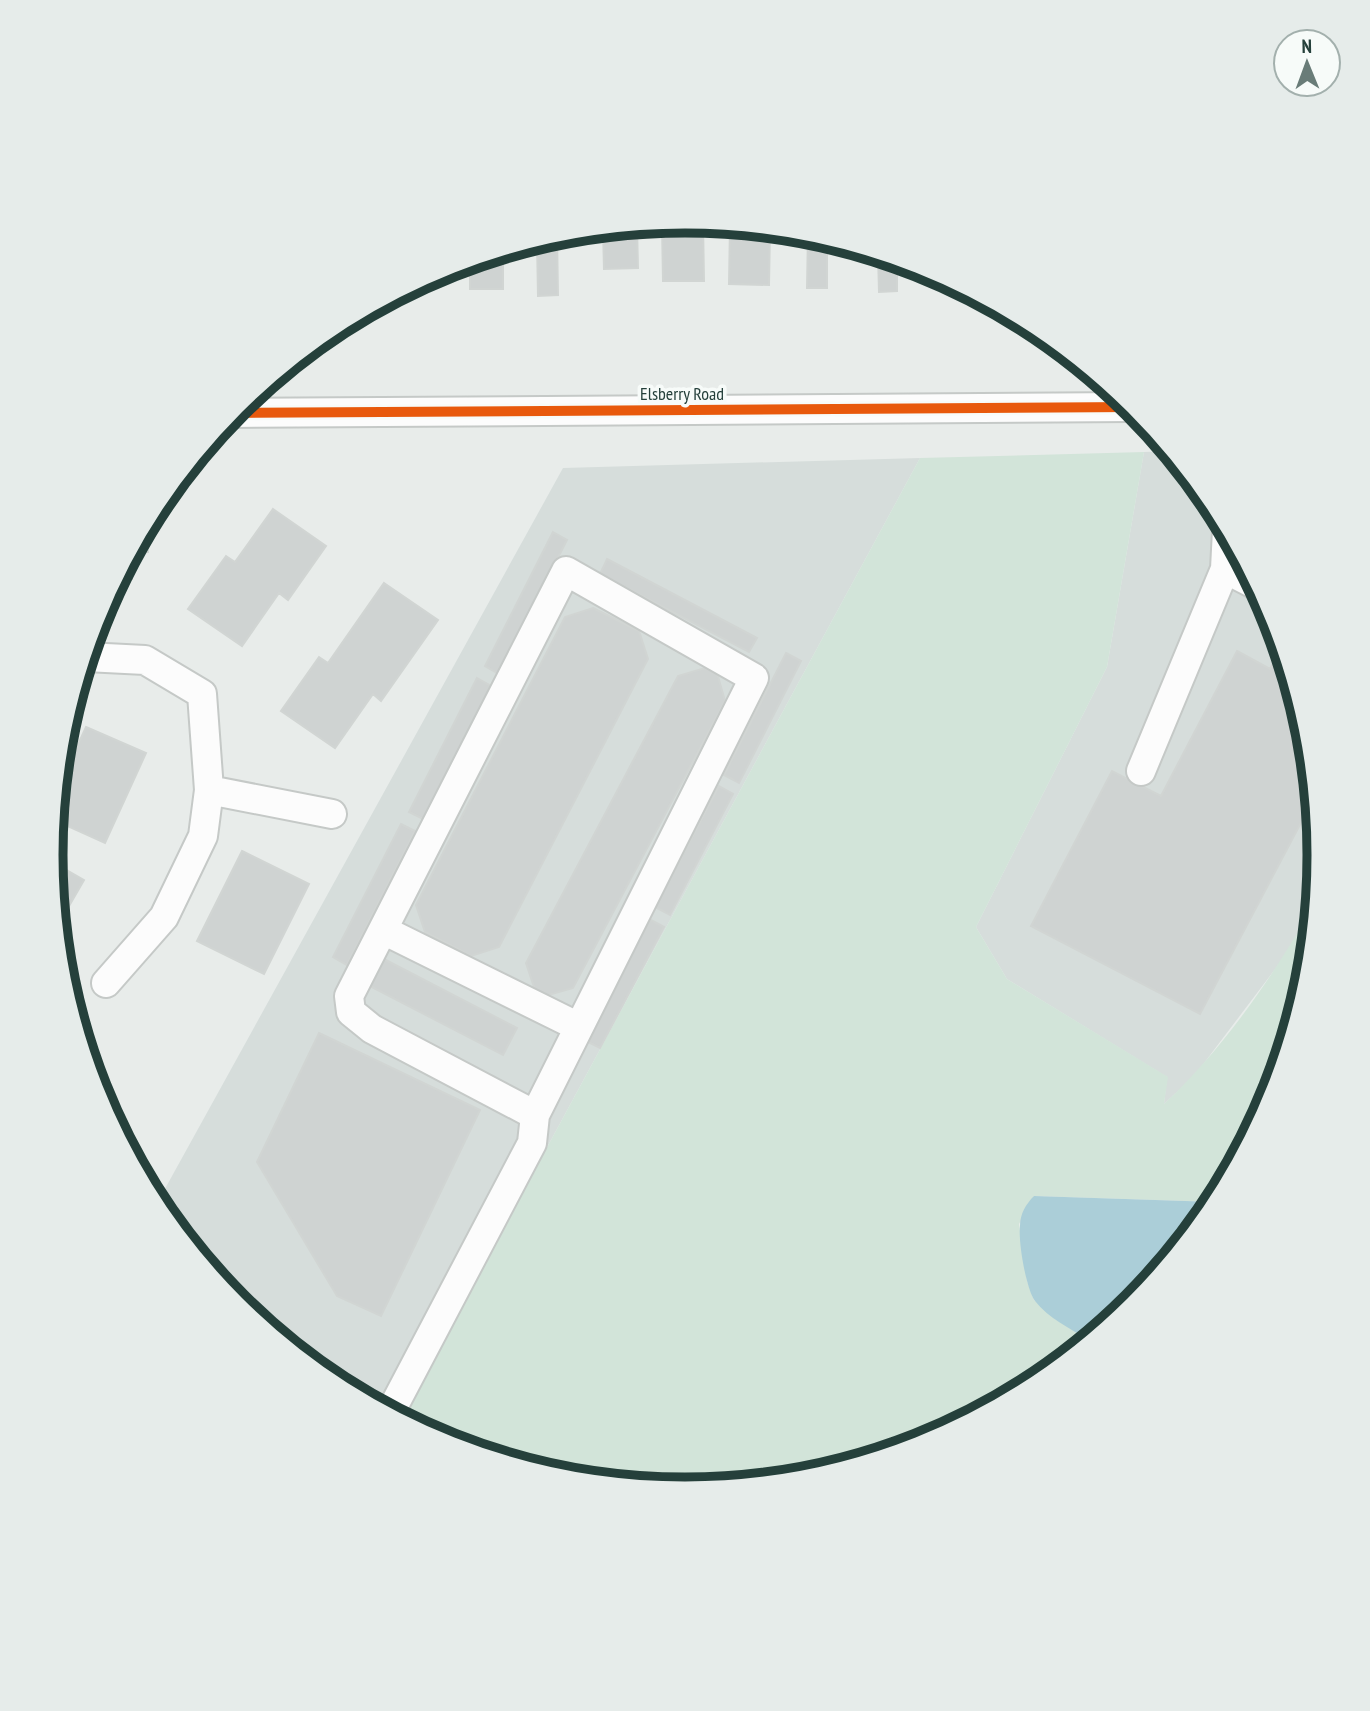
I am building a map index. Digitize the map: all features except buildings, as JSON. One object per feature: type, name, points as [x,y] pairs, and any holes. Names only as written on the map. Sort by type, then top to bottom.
[{"type":"street","name":"Elsberry Road","points":[[248,413],[1115,407]]},
{"type":"street","points":[[1141,771],[1224,569],[1226,547]]},
{"type":"street","points":[[1224,569],[1242,578]]},
{"type":"street","points":[[394,1405],[532,1143],[535,1115],[754,678],[566,571],[349,996],[351,1012],[372,1029],[535,1115]]},
{"type":"street","points":[[96,657],[145,660],[202,694],[209,790],[202,836],[164,916],[106,984]]},
{"type":"street","points":[[209,790],[332,814]]},
{"type":"street","points":[[383,930],[579,1027]]},
{"type":"shaded area","points":[[1158,451],[1202,510],[1224,544],[1260,617],[1286,695],[1302,774],[1306,815],[1303,923],[1282,960],[1195,1075],[1164,1104],[1167,1077],[1007,979],[976,927],[1107,667],[1144,452]]},
{"type":"shaded area","points":[[920,458],[405,1410],[339,1373],[275,1323],[217,1266],[163,1193],[563,468]]},
{"type":"green space","points":[[1144,452],[1107,667],[976,927],[1007,979],[1168,1077],[1164,1104],[1208,1059],[1228,1034],[1283,957],[1303,923],[1295,977],[1274,1055],[1260,1094],[1224,1167],[1202,1202],[1034,1196],[1019,1224],[1027,1281],[1034,1300],[1055,1319],[1081,1335],[1031,1373],[960,1413],[923,1430],[846,1456],[806,1466],[726,1476],[685,1478],[604,1472],[564,1466],[485,1444],[405,1410],[920,458]]},
{"type":"water","points":[[1034,1196],[1202,1202],[1153,1266],[1081,1335],[1046,1313],[1032,1295],[1023,1265],[1020,1242],[1020,1222],[1026,1206]]},
{"type":"cycle path","points":[[248,413],[1115,407]]}]
